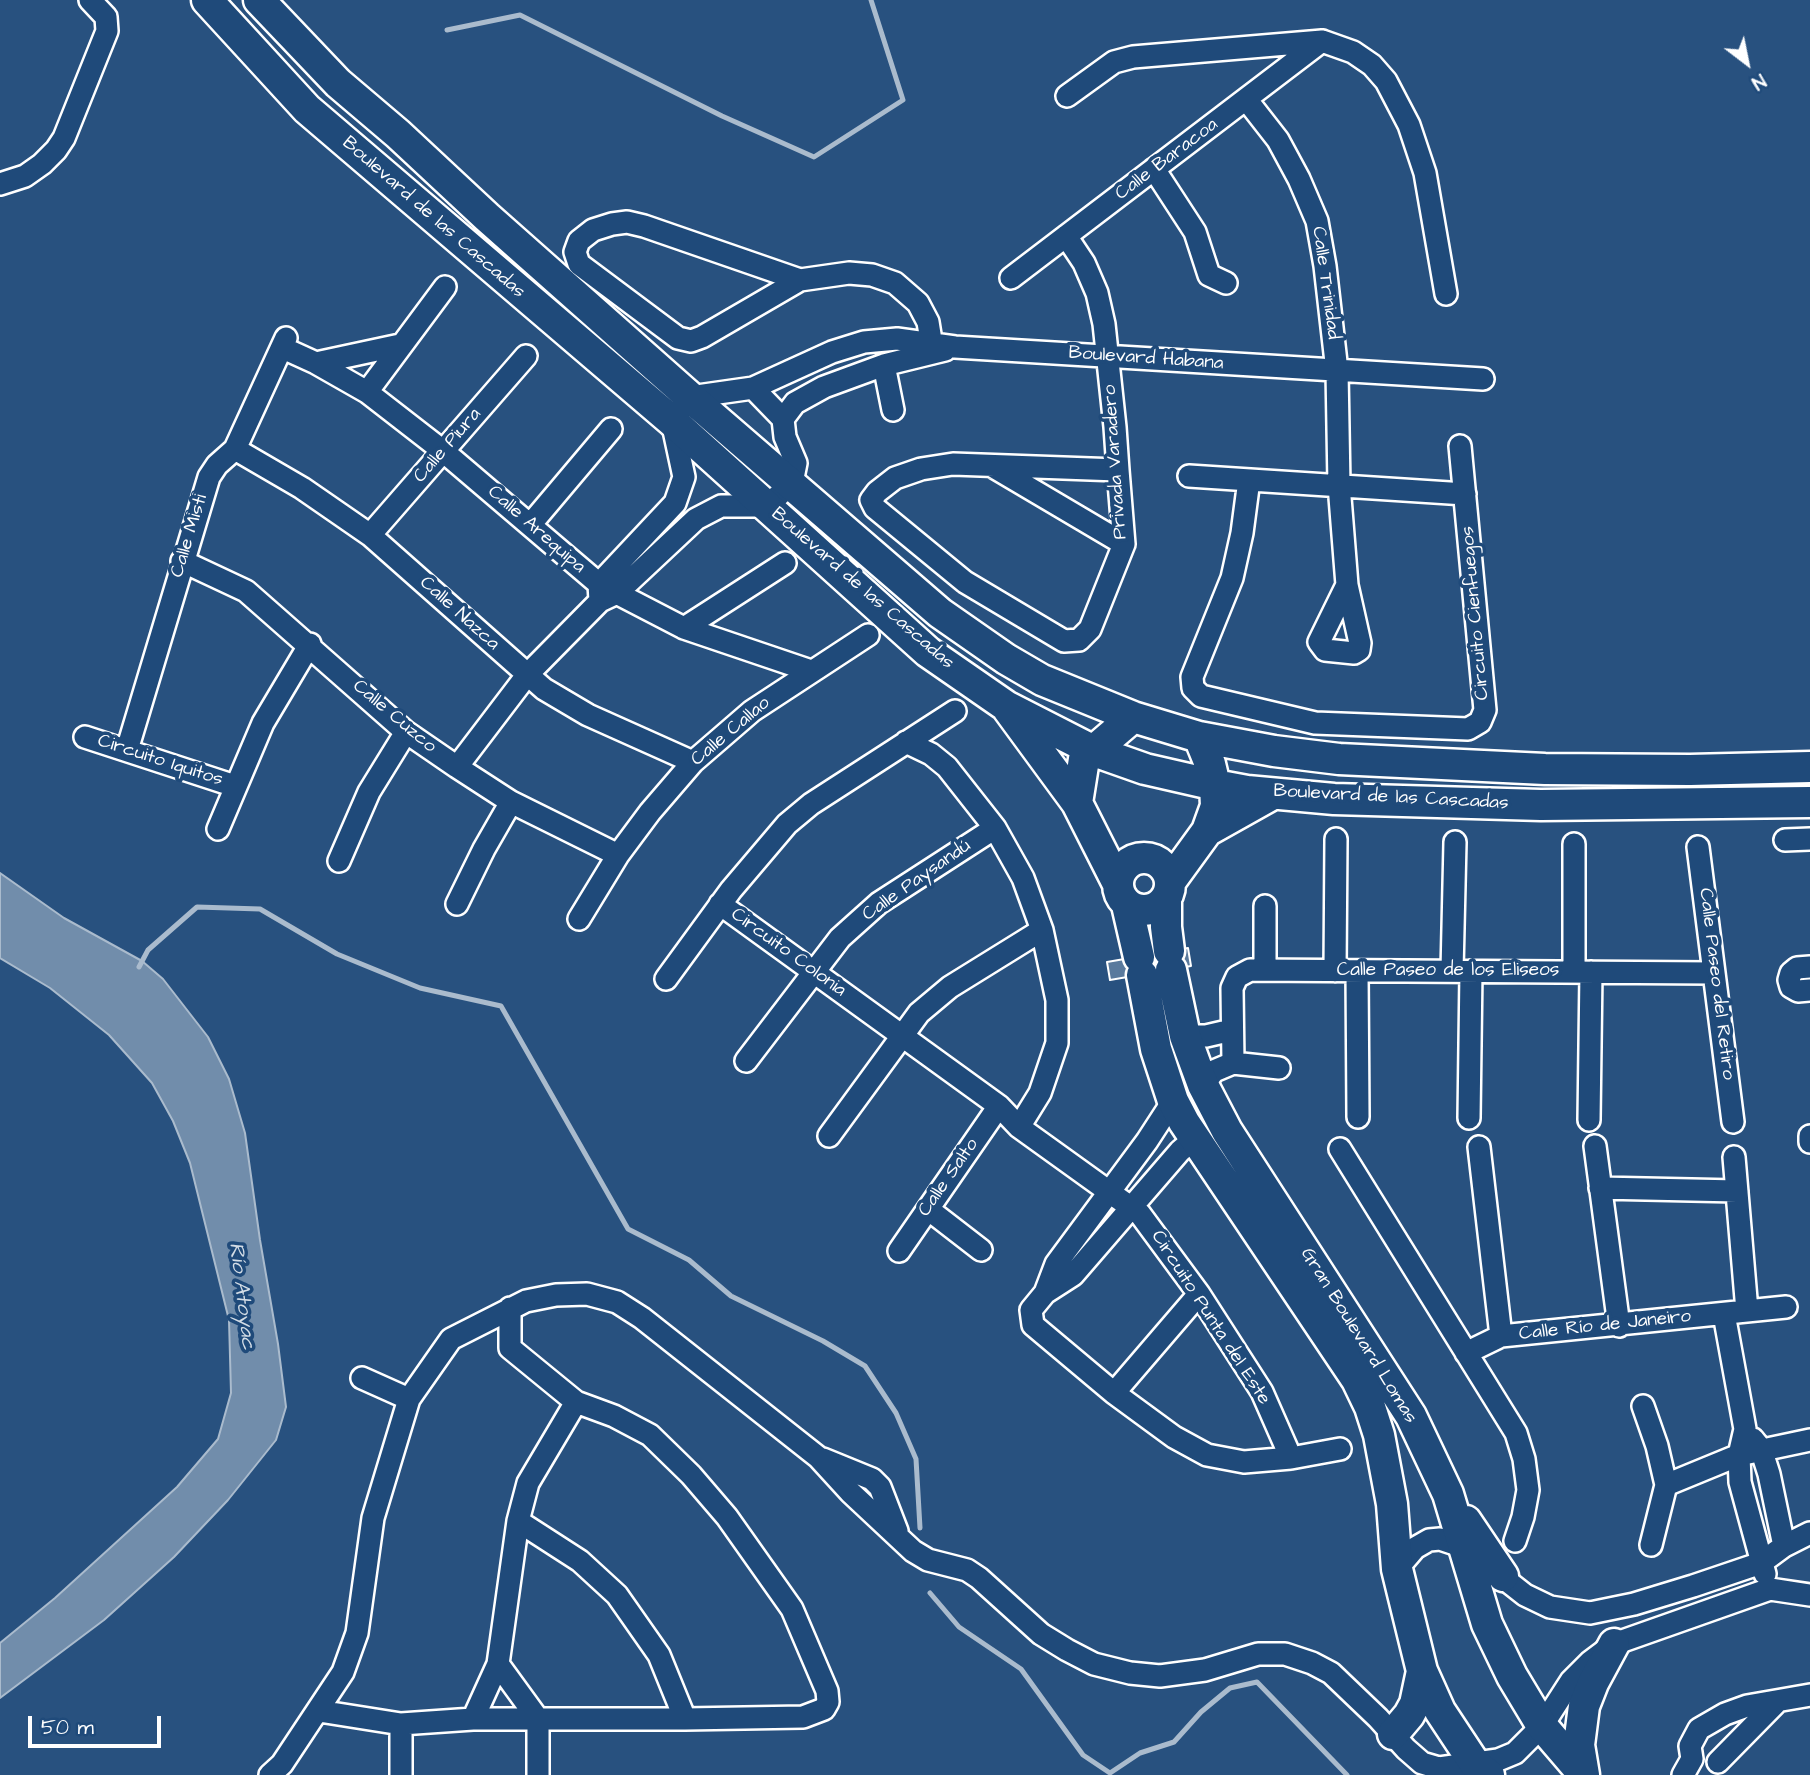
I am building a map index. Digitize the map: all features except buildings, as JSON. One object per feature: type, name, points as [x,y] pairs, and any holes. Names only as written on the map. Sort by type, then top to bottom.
[{"type":"main road","name":"Boulevard de las Cascadas","points":[[207,0],[307,109],[672,421],[928,652],[1006,706],[1094,751],[1145,769],[1215,785],[1273,794],[1334,799],[1541,805],[1810,802]]},
{"type":"main road","name":"Boulevard de las Cascadas","points":[[259,0],[338,83],[690,397],[940,613],[1006,659],[1042,680],[1133,717],[1199,737],[1274,751],[1339,759],[1545,769],[1810,767]]},
{"type":"main road","name":"Gran Boulevard Lomas","points":[[1006,706],[1077,803],[1155,963],[1183,1027],[1203,1085],[1227,1130],[1399,1396],[1448,1494],[1487,1624],[1512,1676],[1542,1726],[1584,1775]]},
{"type":"main road","points":[[1077,803],[1084,759],[1133,717]]},
{"type":"main road","points":[[1168,890],[1168,874],[1157,861],[1140,858],[1125,866],[1120,873],[1122,893],[1144,911],[1160,905],[1207,831],[1216,806],[1215,785],[1199,737]]},
{"type":"main road","points":[[1541,805],[1545,769]]},
{"type":"main road","points":[[1207,831],[1273,794]]},
{"type":"main road","name":"Gran Boulevard Lomas","points":[[1168,890],[1166,928],[1155,963],[1150,1023],[1173,1101],[1194,1139],[1357,1380],[1370,1407],[1379,1435],[1392,1504],[1397,1569],[1422,1671],[1440,1711],[1482,1770]]},
{"type":"main road","points":[[1150,1023],[1183,1027]]},
{"type":"main road","points":[[1231,1193],[1257,1176]]},
{"type":"main road","points":[[1448,1494],[1503,1576]]},
{"type":"main road","points":[[1584,1775],[1579,1745],[1584,1706],[1614,1644]]},
{"type":"main road","points":[[1393,1734],[1415,1704],[1422,1671]]},
{"type":"street","points":[[0,184],[25,176],[42,164],[64,138],[107,31],[102,4]]},
{"type":"street","points":[[1067,96],[1114,62],[1123,60],[1322,41],[1353,52],[1372,65],[1386,81],[1409,125],[1425,173],[1446,294]]},
{"type":"street","name":"Calle Baracoa","points":[[1011,278],[1322,41]]},
{"type":"street","points":[[1260,46],[1276,76]]},
{"type":"street","name":"Calle Trinidad","points":[[1246,99],[1278,141],[1299,179],[1317,221],[1336,371],[1339,485],[1347,585]]},
{"type":"street","points":[[1154,169],[1195,232],[1209,275],[1226,283]]},
{"type":"street","points":[[800,280],[628,222],[612,223],[593,230],[579,241],[575,252],[579,264],[678,338],[691,341],[702,337],[800,280],[849,273],[872,275],[895,284],[918,303],[928,322],[933,348]]},
{"type":"street","name":"Privada Varadero","points":[[990,465],[953,464],[921,470],[895,478],[871,500],[875,508],[965,582],[1064,641],[1079,640],[1090,629],[1124,544],[1104,324],[1097,293],[1084,263],[1066,236]]},
{"type":"street","points":[[366,392],[444,287]]},
{"type":"street","name":"Boulevard Habana","points":[[690,397],[753,388],[832,352],[864,342],[897,338],[933,348]]},
{"type":"street","name":"Calle Arequipa","points":[[284,343],[366,392],[443,451],[605,593],[684,628],[811,671]]},
{"type":"street","name":"Calle Misti","points":[[127,750],[209,477],[217,465],[235,449],[284,343]]},
{"type":"street","points":[[316,363],[400,345]]},
{"type":"street","name":"Boulevard Habana","points":[[783,419],[794,403],[820,389],[933,348],[955,347],[1483,379]]},
{"type":"street","name":"Calle Piura","points":[[370,535],[526,356]]},
{"type":"street","points":[[884,365],[893,410]]},
{"type":"street","points":[[605,593],[696,519],[721,506],[767,506],[792,483],[796,463],[785,437],[783,419],[753,388]]},
{"type":"street","points":[[457,767],[527,675],[605,593],[675,503],[684,477],[672,421],[690,397]]},
{"type":"street","points":[[530,525],[611,429]]},
{"type":"street","name":"Circuito Cienfuegos","points":[[1249,480],[1232,578],[1192,677],[1193,688],[1201,695],[1315,723],[1468,729],[1480,722],[1485,710],[1460,446]]},
{"type":"street","name":"Calle Nazca","points":[[235,449],[302,488],[370,535],[544,689],[589,715],[693,762]]},
{"type":"street","points":[[990,465],[1118,470]]},
{"type":"street","points":[[990,465],[1124,544]]},
{"type":"street","points":[[1189,476],[1465,494]]},
{"type":"street","name":"Calle Cuzco","points":[[182,561],[246,591],[310,644],[406,732],[457,767],[511,802],[618,855]]},
{"type":"street","points":[[684,628],[785,563]]},
{"type":"street","name":"Calle Callao","points":[[579,919],[618,855],[693,762],[752,711],[868,635]]},
{"type":"street","name":"Circuito Iquitos","points":[[218,829],[263,723],[310,644]]},
{"type":"street","name":"Circuito Colonia","points":[[955,711],[795,817],[720,904],[999,1106],[1020,1127],[1110,1192]]},
{"type":"street","points":[[339,861],[369,792],[406,732]]},
{"type":"street","name":"Circuito Iquitos","points":[[85,737],[234,786]]},
{"type":"street","points":[[906,743],[931,754],[947,767],[995,828],[1023,878],[1042,930],[1057,1000],[1057,1043],[1040,1093],[1020,1127]]},
{"type":"street","points":[[457,904],[511,802]]},
{"type":"street","name":"Calle Paysandú","points":[[746,1061],[840,938],[879,903],[995,828]]},
{"type":"street","points":[[1335,971],[1336,839]]},
{"type":"street","points":[[1785,840],[1810,839]]},
{"type":"street","points":[[1455,842],[1469,1118]]},
{"type":"street","points":[[1574,844],[1589,1120]]},
{"type":"street","name":"Calle Paseo del Retiro","points":[[1698,847],[1733,1122]]},
{"type":"street","points":[[666,979],[720,904]]},
{"type":"street","points":[[1265,906],[1265,970]]},
{"type":"street","points":[[830,1136],[919,1013],[950,987],[1042,930]]},
{"type":"street","points":[[1810,967],[1797,968],[1791,973],[1789,980],[1791,987],[1798,991],[1810,990]]},
{"type":"street","name":"Calle Paseo de los Eliseos","points":[[1233,1063],[1233,988],[1237,978],[1250,970],[1714,973]]},
{"type":"street","points":[[1357,971],[1358,1117]]},
{"type":"street","points":[[1183,1027],[1206,1036],[1232,1030]]},
{"type":"street","points":[[1203,1085],[1214,1071],[1233,1063],[1279,1068]]},
{"type":"street","points":[[1045,1293],[1056,1264],[1173,1101]]},
{"type":"street","name":"Calle Salto","points":[[899,1251],[999,1106]]},
{"type":"street","points":[[1810,1136],[1810,1142]]},
{"type":"street","points":[[1194,1139],[1180,1151],[1073,1275],[1045,1293],[1031,1310],[1033,1325],[1114,1393],[1174,1437],[1207,1455],[1244,1462],[1292,1458],[1340,1449]]},
{"type":"street","points":[[1595,1146],[1619,1326]]},
{"type":"street","points":[[1479,1147],[1502,1336]]},
{"type":"street","points":[[1340,1149],[1516,1433],[1524,1459],[1528,1490],[1515,1541]]},
{"type":"street","points":[[1734,1157],[1748,1311]]},
{"type":"street","points":[[1600,1188],[1737,1192]]},
{"type":"street","name":"Circuito Punta del Este","points":[[1110,1192],[1132,1208],[1157,1233],[1199,1294],[1262,1392],[1292,1458]]},
{"type":"street","points":[[928,1209],[981,1250]]},
{"type":"street","points":[[270,1775],[282,1764],[343,1672],[356,1633],[373,1518],[409,1399],[451,1339],[526,1301],[556,1295],[587,1294],[617,1302],[642,1318],[818,1457],[872,1479],[880,1487],[899,1536],[913,1551],[928,1560],[967,1570],[1041,1634],[1094,1664],[1130,1674],[1160,1676],[1205,1670],[1258,1654],[1285,1654],[1331,1673],[1406,1749],[1422,1763],[1439,1768],[1482,1770],[1515,1753],[1542,1726],[1571,1681],[1614,1644],[1770,1589],[1810,1595]]},
{"type":"street","points":[[1114,1393],[1199,1294]]},
{"type":"street","name":"Calle Río de Janeiro","points":[[1466,1353],[1502,1336],[1786,1307]]},
{"type":"street","points":[[510,1308],[510,1348]]},
{"type":"street","points":[[1724,1314],[1745,1429],[1739,1455],[1740,1482],[1770,1589]]},
{"type":"street","points":[[319,1711],[401,1724],[473,1719],[685,1720],[803,1717],[824,1709],[828,1702],[827,1691],[792,1609],[709,1496],[650,1435],[614,1416],[576,1402],[510,1348],[473,1326]]},
{"type":"street","points":[[362,1378],[409,1399]]},
{"type":"street","points":[[473,1719],[498,1664],[518,1521],[528,1483],[576,1402]]},
{"type":"street","points":[[1643,1406],[1657,1446],[1665,1485],[1651,1545]]},
{"type":"street","points":[[1745,1429],[1761,1449],[1784,1546]]},
{"type":"street","points":[[1665,1485],[1739,1455],[1810,1440]]},
{"type":"street","points":[[518,1521],[580,1561],[617,1595],[659,1655],[685,1720]]},
{"type":"street","points":[[1397,1569],[1415,1548],[1429,1540],[1440,1539],[1464,1547],[1525,1595],[1550,1607],[1590,1613],[1633,1604],[1761,1563],[1784,1546],[1810,1533]]},
{"type":"street","points":[[498,1664],[538,1719],[538,1775]]},
{"type":"street","points":[[1687,1767],[1690,1745],[1699,1729],[1725,1714],[1747,1706],[1810,1695]]},
{"type":"street","points":[[1687,1767],[1703,1758],[1725,1769],[1777,1702]]},
{"type":"street","points":[[401,1724],[401,1775]]},
{"type":"water","name":"Río Atoyac","points":[[0,873],[64,918],[142,961],[163,979],[208,1037],[229,1079],[245,1133],[286,1407],[276,1440],[228,1500],[174,1557],[104,1620],[0,1698],[0,1643],[55,1598],[177,1487],[218,1439],[231,1393],[229,1320],[190,1163],[173,1121],[152,1083],[109,1035],[50,988],[0,958]]},
{"type":"waterway","points":[[447,30],[520,15],[722,116],[814,157],[903,100],[871,0]]},
{"type":"waterway","points":[[139,967],[148,950],[197,907],[260,909],[337,954],[420,988],[501,1006],[628,1229],[689,1260],[731,1296],[823,1341],[865,1366],[896,1413],[916,1459],[920,1528]]},
{"type":"waterway","points":[[930,1593],[959,1627],[1021,1669],[1083,1755],[1110,1773],[1140,1753],[1174,1742],[1201,1712],[1230,1688],[1257,1682],[1347,1775]]}]
